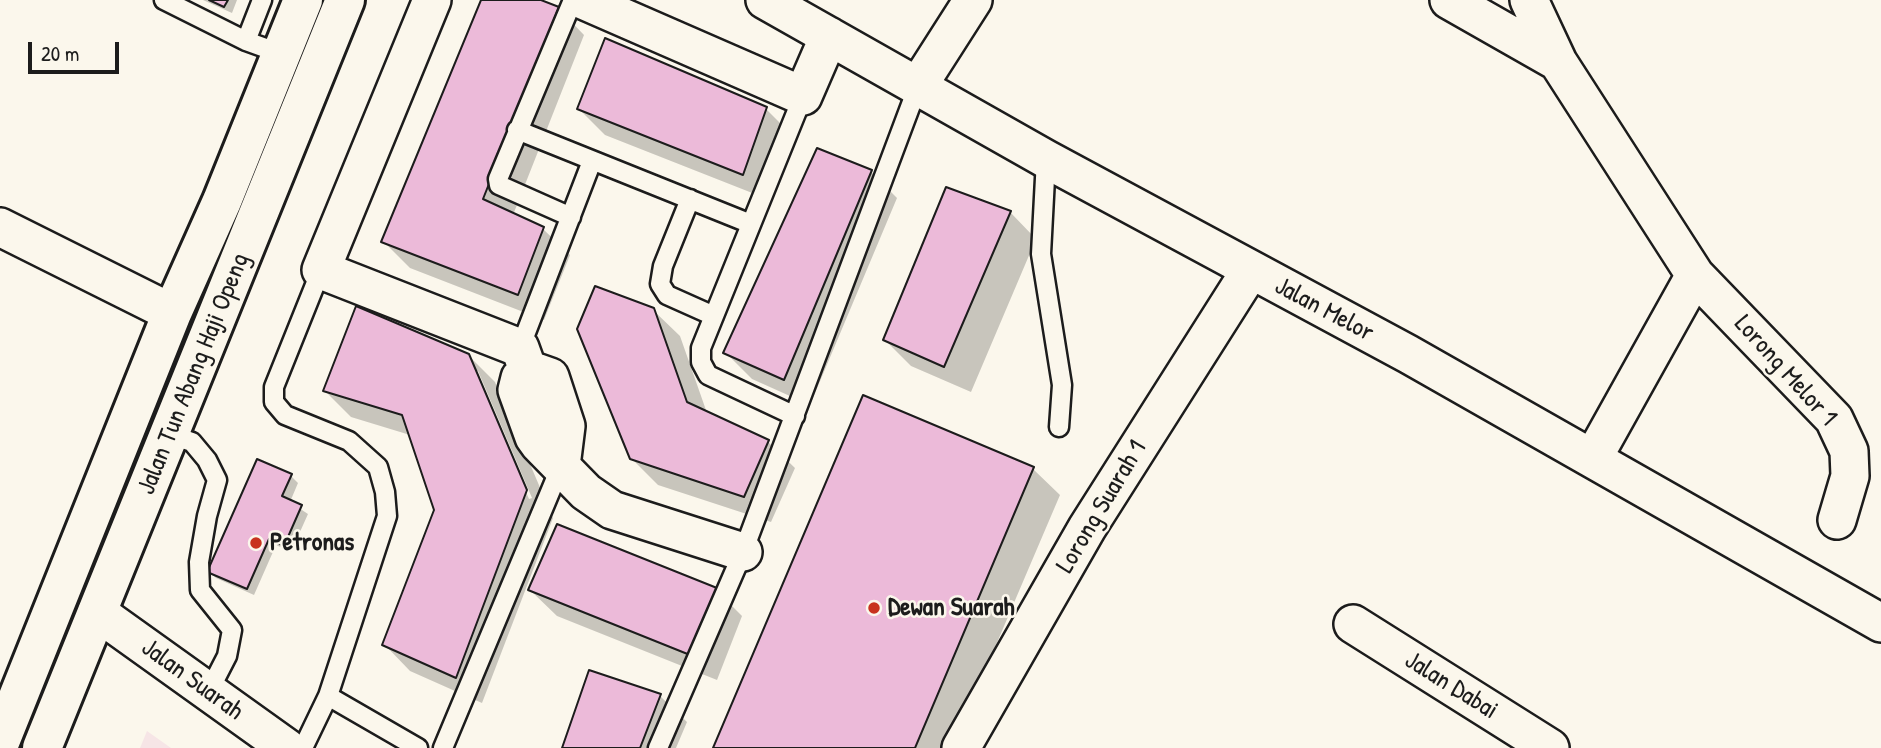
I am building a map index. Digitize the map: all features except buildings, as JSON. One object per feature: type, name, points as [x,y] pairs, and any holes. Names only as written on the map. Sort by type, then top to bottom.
[{"type":"main road","name":"Jalan Tun Abang Haji Openg","points":[[0,742],[172,313],[222,201],[303,0]]},
{"type":"main road","name":"Jalan Tun Abang Haji Openg","points":[[42,748],[345,0]]},
{"type":"street","points":[[432,0],[321,270],[524,360],[517,390],[534,437],[586,492],[612,510],[743,552]]},
{"type":"street","points":[[583,0],[803,96],[829,36]]},
{"type":"street","name":"Jalan Melor","points":[[765,0],[1046,159],[1408,354],[1881,623]]},
{"type":"street","points":[[918,86],[973,0]]},
{"type":"street","name":"Lorong Melor 1","points":[[1449,0],[1558,62]]},
{"type":"street","name":"Lorong Melor 1","points":[[1529,0],[1558,62],[1695,275],[1834,419],[1849,451],[1850,476],[1837,520]]},
{"type":"street","points":[[0,227],[172,313]]},
{"type":"street","name":"Lorong Suarah 1","points":[[961,748],[1087,528],[1250,271]]},
{"type":"street","points":[[1593,458],[1695,275]]},
{"type":"street","name":"Jalan Suarah","points":[[97,612],[287,748]]},
{"type":"street","name":"Jalan Dabai","points":[[1353,624],[1550,748]]},
{"type":"lane","points":[[164,0],[246,41],[282,54]]},
{"type":"lane","points":[[246,41],[262,0]]},
{"type":"lane","points":[[571,216],[499,185],[498,173],[573,0]]},
{"type":"lane","points":[[658,748],[743,552],[918,86]]},
{"type":"lane","points":[[795,416],[708,375],[701,362],[701,348],[803,96]]},
{"type":"lane","points":[[517,130],[751,224]]},
{"type":"lane","points":[[1046,159],[1041,254],[1062,385],[1059,427]]},
{"type":"lane","points":[[524,360],[571,216],[593,161]]},
{"type":"lane","points":[[690,200],[663,266],[660,284],[667,295],[714,316]]},
{"type":"lane","points":[[303,748],[328,696],[387,516],[385,492],[378,467],[349,441],[285,415],[274,402],[274,387],[321,270]]},
{"type":"lane","points":[[171,435],[192,442],[207,460],[217,480],[199,562],[200,590],[232,630],[227,656],[209,691]]},
{"type":"lane","points":[[443,748],[561,466]]},
{"type":"lane","points":[[328,696],[418,748]]},
{"type":"shaded area","points":[[147,731],[171,748],[140,748]]},
{"type":"place","name":"Petronas","points":[[256,543]]},
{"type":"place","name":"Dewan Suarah","points":[[874,608]]}]
